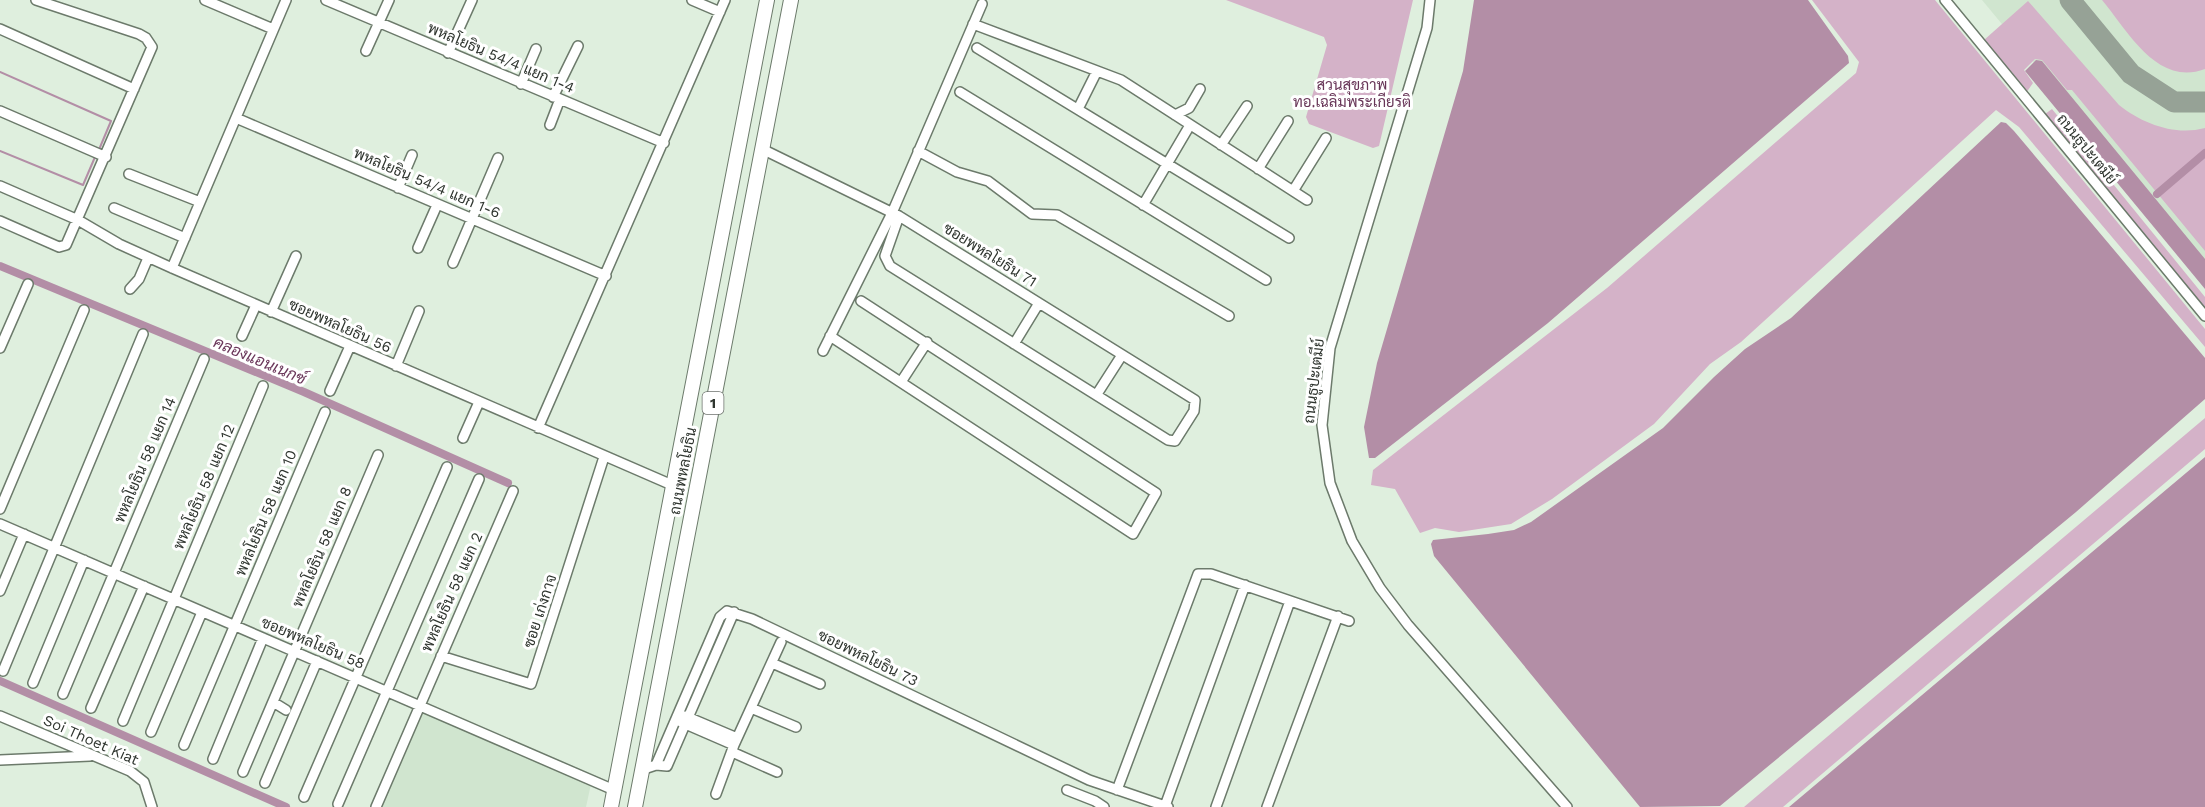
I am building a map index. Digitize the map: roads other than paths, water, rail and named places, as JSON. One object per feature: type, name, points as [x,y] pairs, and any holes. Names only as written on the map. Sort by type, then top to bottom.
[{"type":"main road","name":"ถนนพหลโยธิน","points":[[611,807],[767,0]]},
{"type":"main road","name":"ถนนพหลโยธิน","points":[[635,807],[791,0]]},
{"type":"main road","points":[[667,512],[673,506],[681,505],[692,513]]},
{"type":"street","points":[[0,220],[61,248],[67,243],[78,220],[100,155],[134,89],[152,47],[146,38],[139,34],[36,0]]},
{"type":"street","points":[[205,0],[273,29]]},
{"type":"street","points":[[172,268],[286,0]]},
{"type":"street","name":"พหลโยธิน 54/4 แยก 1-4","points":[[326,0],[664,144]]},
{"type":"street","points":[[366,51],[389,0]]},
{"type":"street","points":[[448,53],[472,0]]},
{"type":"street","points":[[692,0],[720,12]]},
{"type":"street","points":[[538,428],[725,0]]},
{"type":"street","name":"ถนนธูปะเตมีย์","points":[[1430,0],[1427,28],[1330,348],[1322,425],[1330,483],[1352,541],[1380,588],[1408,625],[1567,807]]},
{"type":"street","name":"ถนนธูปะเตมีย์","points":[[1945,0],[2205,316]]},
{"type":"street","points":[[982,4],[918,151],[895,214],[885,256],[886,263],[1097,394],[1122,355]]},
{"type":"street","points":[[973,24],[1121,80],[1307,200]]},
{"type":"street","points":[[0,29],[134,89]]},
{"type":"street","points":[[550,125],[556,98],[578,46]]},
{"type":"street","points":[[976,48],[1289,238]]},
{"type":"street","points":[[521,84],[536,49]]},
{"type":"street","points":[[1078,109],[1097,71]]},
{"type":"street","points":[[1174,115],[1189,108],[1200,89]]},
{"type":"street","points":[[960,92],[1266,280]]},
{"type":"street","points":[[1221,145],[1247,106]]},
{"type":"street","points":[[0,111],[100,155]]},
{"type":"street","name":"พหลโยธิน 54/4 แยก 1-6","points":[[236,118],[606,276]]},
{"type":"street","points":[[1258,169],[1288,121]]},
{"type":"street","points":[[1143,205],[1190,125]]},
{"type":"street","points":[[1293,191],[1326,138]]},
{"type":"street","name":"ซอยพหลโยธิน 71","points":[[762,148],[895,214],[1195,400],[1194,411],[1173,442],[1097,394]]},
{"type":"street","points":[[918,151],[957,172],[988,181],[1032,214],[1057,215],[1229,316]]},
{"type":"street","points":[[398,188],[412,155]]},
{"type":"street","points":[[453,263],[498,158]]},
{"type":"street","points":[[129,174],[200,202]]},
{"type":"street","name":"ซอยพหลโยธิน 56","points":[[0,186],[78,220],[148,258],[672,485]]},
{"type":"street","points":[[418,248],[437,205]]},
{"type":"street","points":[[114,208],[185,238]]},
{"type":"street","points":[[823,351],[895,214]]},
{"type":"street","points":[[271,312],[296,256]]},
{"type":"street","points":[[130,289],[139,279],[148,258]]},
{"type":"street","points":[[0,348],[28,284]]},
{"type":"street","points":[[830,336],[1132,534],[1156,493],[861,301]]},
{"type":"street","points":[[1014,344],[1039,303]]},
{"type":"street","points":[[242,336],[256,305]]},
{"type":"street","points":[[0,508],[84,310]]},
{"type":"street","points":[[396,366],[419,311]]},
{"type":"street","points":[[3,671],[143,334]]},
{"type":"street","points":[[901,382],[927,342]]},
{"type":"street","points":[[330,391],[350,346]]},
{"type":"street","name":"พหลโยธิน 58 แยก 14","points":[[63,694],[204,359]]},
{"type":"street","name":"พหลโยธิน 58 แยก 12","points":[[123,721],[263,386]]},
{"type":"street","points":[[463,438],[478,402]]},
{"type":"street","name":"พหลโยธิน 58 แยก 10","points":[[184,745],[325,412]]},
{"type":"street","name":"พหลโยธิน 58 แยก 8","points":[[243,772],[378,454]]},
{"type":"street","name":"ซอย เก่งกาจ","points":[[441,656],[531,684],[604,457]]},
{"type":"street","points":[[304,797],[447,467]]},
{"type":"street","points":[[338,804],[479,479]]},
{"type":"street","name":"พหลโยธิน 58 แยก 2","points":[[376,807],[513,491]]},
{"type":"street","name":"ซอยพหลโยธิน 58","points":[[0,524],[614,790]]},
{"type":"street","points":[[0,591],[24,534]]},
{"type":"street","points":[[33,683],[84,560]]},
{"type":"street","points":[[1117,790],[1198,574],[1211,574],[1349,621]]},
{"type":"street","points":[[1166,807],[1245,585]]},
{"type":"street","points":[[91,708],[144,586]]},
{"type":"street","points":[[1216,807],[1290,601]]},
{"type":"street","points":[[642,770],[656,765],[667,766],[734,612],[728,611],[720,617],[656,765]]},
{"type":"street","points":[[151,732],[202,612]]},
{"type":"street","name":"ซอยพหลโยธิน 73","points":[[734,612],[1089,780],[1117,790],[1136,801],[1166,807]]},
{"type":"street","points":[[1267,807],[1338,616]]},
{"type":"street","points":[[213,759],[263,638]]},
{"type":"street","points":[[716,794],[781,642]]},
{"type":"street","points":[[265,783],[317,661]]},
{"type":"street","points":[[772,663],[820,684]]},
{"type":"street","points":[[273,702],[286,710]]},
{"type":"street","points":[[751,708],[796,727]]},
{"type":"street","name":"Soi Thoet Kiat","points":[[0,716],[139,777],[148,790],[152,807]]},
{"type":"street","points":[[676,716],[735,745],[777,772]]},
{"type":"street","points":[[0,760],[92,756]]},
{"type":"street","points":[[1067,790],[1104,807]]},
{"type":"street","points":[[1128,807],[1136,801]]},
{"type":"waterway","points":[[0,72],[111,121],[98,152]]},
{"type":"waterway","points":[[0,151],[83,185],[95,157]]},
{"type":"waterway","points":[[2157,194],[2205,153]]},
{"type":"waterway","name":"คลองแอนเนกซ์","points":[[0,266],[304,392],[508,483]]},
{"type":"waterway","name":"คลองแอนเนกซ์","points":[[0,681],[286,807]]},
{"type":"park label","name":"สวนสุขภาพ ทอ.เฉลิมพระเกียรติ","points":[[1352,94]]}]
